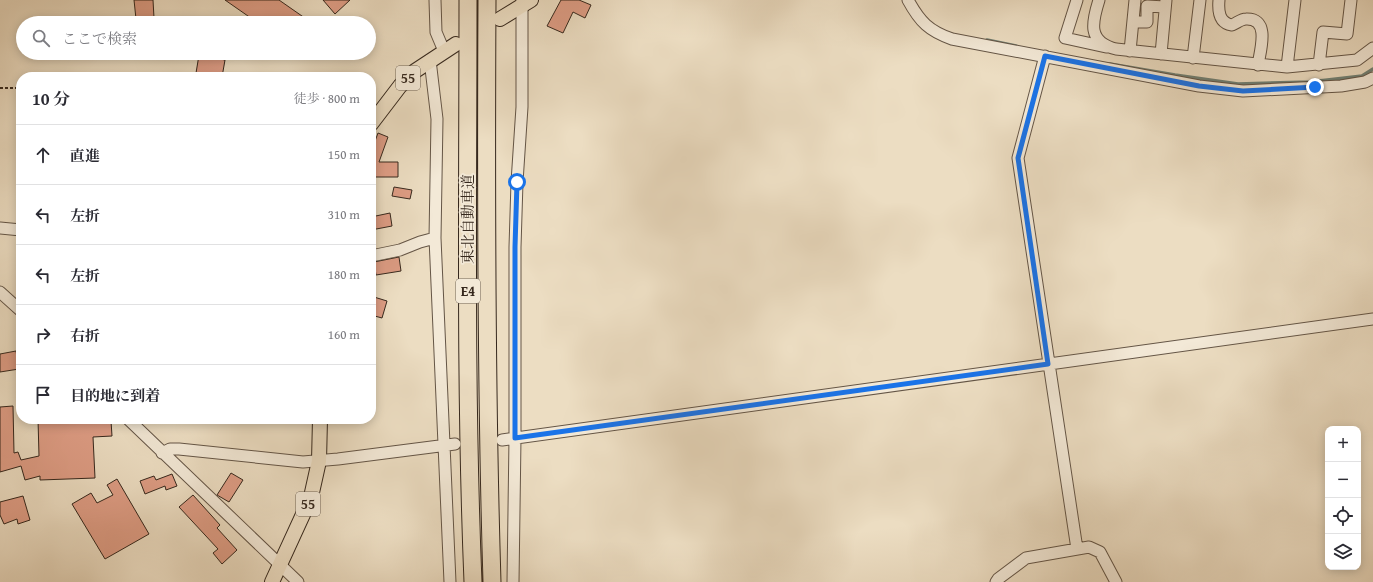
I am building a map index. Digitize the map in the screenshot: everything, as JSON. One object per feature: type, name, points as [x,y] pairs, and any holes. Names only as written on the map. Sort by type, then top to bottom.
[{"type":"highway","name":"東北自動車道","points":[[468,0],[468,358],[473,582]]},
{"type":"highway","name":"東北自動車道","points":[[487,0],[488,404],[492,582]]},
{"type":"main road","points":[[500,19],[525,2]]},
{"type":"main road","name":"55","points":[[376,117],[400,86],[415,71],[450,48]]},
{"type":"main road","name":"55","points":[[272,582],[311,497],[319,461],[320,424]]},
{"type":"street","points":[[435,0],[436,32],[450,48]]},
{"type":"street","points":[[908,0],[923,24],[942,36],[952,39],[1199,86],[1243,91],[1341,86],[1365,82],[1373,78]]},
{"type":"street","points":[[1077,0],[1066,38],[1107,47],[1193,58],[1287,67],[1357,60],[1373,48]]},
{"type":"street","points":[[1099,0],[1093,26],[1096,37],[1107,47]]},
{"type":"street","points":[[1130,50],[1135,0]]},
{"type":"street","points":[[1193,58],[1200,0]]},
{"type":"street","points":[[1219,0],[1218,14],[1225,22],[1232,25],[1246,19],[1254,21],[1261,26],[1262,34],[1258,65]]},
{"type":"street","points":[[1287,67],[1295,0]]},
{"type":"street","points":[[1319,65],[1323,32],[1347,34],[1351,0]]},
{"type":"street","points":[[513,582],[515,247],[517,182],[522,107],[525,2]]},
{"type":"street","points":[[1133,22],[1147,22],[1147,6],[1165,4],[1161,54]]},
{"type":"street","points":[[1045,56],[1018,158],[1077,549]]},
{"type":"street","points":[[430,60],[437,119],[435,238],[450,582]]},
{"type":"street","points":[[0,228],[16,230]]},
{"type":"street","points":[[376,255],[400,250],[435,238]]},
{"type":"street","points":[[0,292],[16,306]]},
{"type":"street","points":[[502,440],[1373,319]]},
{"type":"street","points":[[133,424],[298,582]]},
{"type":"street","points":[[162,453],[170,449],[179,449],[303,462],[455,444]]},
{"type":"street","points":[[996,582],[1026,558],[1089,547],[1100,552],[1116,582]]},
{"type":"path","points":[[0,88],[16,88]]},
{"type":"building","points":[[134,0],[153,0],[154,16],[136,16]]},
{"type":"building","points":[[225,0],[279,0],[302,16],[248,16]]},
{"type":"building","points":[[323,0],[350,0],[335,14]]},
{"type":"building","points":[[561,0],[579,0],[591,5],[585,18],[573,12],[563,33],[547,26]]},
{"type":"building","points":[[198,60],[225,60],[223,72],[196,72]]},
{"type":"building","points":[[378,133],[388,137],[379,162],[398,162],[398,177],[376,177],[376,138]]},
{"type":"building","points":[[394,187],[412,190],[410,199],[392,196]]},
{"type":"building","points":[[390,213],[392,226],[376,229],[376,216]]},
{"type":"building","points":[[399,257],[401,271],[376,275],[376,262]]},
{"type":"building","points":[[376,298],[387,301],[382,318],[376,316]]},
{"type":"building","points":[[16,351],[16,369],[0,372],[0,354]]},
{"type":"building","points":[[13,406],[14,453],[18,452],[21,460],[39,456],[38,424],[111,424],[112,436],[93,437],[95,478],[40,480],[40,476],[25,480],[21,466],[0,472],[0,407]]},
{"type":"building","points":[[231,473],[243,480],[229,502],[217,495]]},
{"type":"building","points":[[172,474],[177,486],[166,490],[165,486],[145,494],[140,481],[154,476],[156,480]]},
{"type":"building","points":[[117,479],[149,534],[105,559],[72,504],[91,493],[97,503],[113,495],[107,485]]},
{"type":"building","points":[[193,495],[220,525],[217,528],[237,550],[222,564],[213,553],[218,549],[179,507]]},
{"type":"building","points":[[23,496],[30,520],[18,524],[17,519],[4,524],[0,515],[0,502]]},
{"type":"waterway","points":[[987,40],[1016,46]]},
{"type":"waterway","points":[[1110,64],[1238,84],[1310,82],[1362,76],[1373,69]]},
{"type":"route","points":[[517,182],[515,247],[515,438],[1048,364],[1018,158],[1045,56],[1199,86],[1243,91],[1315,87]]}]
